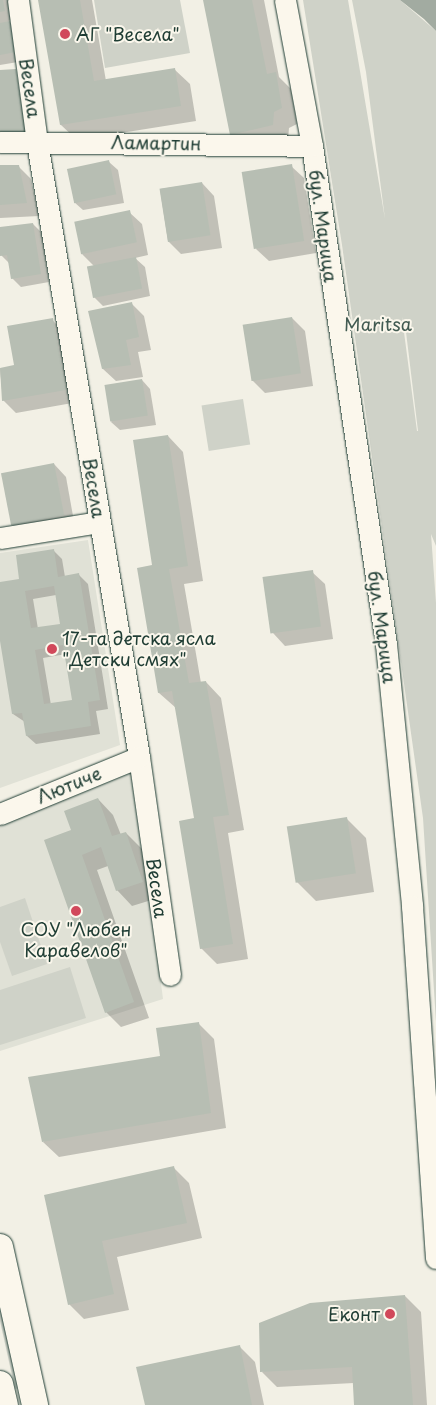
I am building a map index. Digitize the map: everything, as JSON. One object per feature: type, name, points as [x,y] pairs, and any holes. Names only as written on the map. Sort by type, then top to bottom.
[{"type":"main road","points":[[0,1247],[35,1405]]},
{"type":"main road","points":[[0,1384],[5,1405]]},
{"type":"street","name":"Весела","points":[[18,0],[37,142],[139,757],[170,975]]},
{"type":"street","name":"бул. Марица","points":[[286,0],[312,146],[386,644],[412,906],[436,1258]]},
{"type":"street","name":"Ламартин","points":[[0,142],[312,146]]},
{"type":"street","points":[[0,538],[99,522]]},
{"type":"street","name":"Лютиче","points":[[0,814],[139,757]]},
{"type":"shaded area","points":[[400,0],[436,0],[436,31],[424,19]]},
{"type":"shaded area","name":"17-та детска ясла \"Детски смях\"","points":[[88,540],[120,745],[0,788],[0,553]]},
{"type":"shaded area","name":"СОУ \"Любен Каравелов\"","points":[[133,766],[163,999],[0,1051],[0,822]]},
{"type":"green space","points":[[94,0],[180,0],[190,53],[105,68]]},
{"type":"green space","name":"Maritsa","points":[[303,0],[348,0],[385,219],[366,72],[352,0],[400,0],[436,31],[436,546],[431,534],[436,603],[436,1022],[423,818],[342,245]],"holes":[[[402,317],[406,332],[418,431]]]},
{"type":"green space","points":[[243,399],[250,444],[209,451],[202,406]]},
{"type":"green space","points":[[25,898],[47,964],[12,976],[0,942],[0,907]]},
{"type":"green space","points":[[70,967],[86,1018],[0,1045],[0,990]]},
{"type":"green space","points":[[0,1300],[18,1388],[15,1389],[0,1321]]},
{"type":"building","points":[[0,0],[3,0],[5,11],[0,12]]},
{"type":"building","name":"АГ \"Весела\"","points":[[38,0],[80,0],[94,81],[175,68],[181,106],[60,125]]},
{"type":"building","points":[[203,0],[252,0],[267,74],[276,72],[282,108],[274,112],[273,125],[230,135]]},
{"type":"building","points":[[10,21],[16,52],[0,55],[0,23]]},
{"type":"building","points":[[16,69],[26,133],[0,133],[0,70]]},
{"type":"building","points":[[109,160],[116,194],[74,203],[67,169]]},
{"type":"building","points":[[292,164],[304,241],[254,249],[242,172]]},
{"type":"building","points":[[0,165],[19,165],[27,203],[0,205]]},
{"type":"building","points":[[202,182],[210,235],[168,242],[160,189]]},
{"type":"building","points":[[130,210],[137,242],[81,254],[74,222]]},
{"type":"building","points":[[33,223],[41,274],[11,279],[7,255],[0,256],[0,227]]},
{"type":"building","points":[[136,257],[142,288],[93,298],[87,267]]},
{"type":"building","points":[[132,302],[139,337],[126,340],[131,365],[102,369],[88,311]]},
{"type":"building","points":[[292,317],[301,373],[252,381],[243,325]]},
{"type":"building","points":[[53,318],[66,390],[2,401],[0,368],[14,365],[7,326]]},
{"type":"building","points":[[142,379],[148,416],[110,421],[104,385]]},
{"type":"building","points":[[168,435],[188,566],[169,569],[189,683],[206,681],[229,815],[213,817],[233,944],[200,949],[179,821],[194,818],[172,691],[158,693],[137,568],[152,565],[133,440]]},
{"type":"building","points":[[54,463],[64,515],[11,525],[1,473]]},
{"type":"building","points":[[54,549],[58,577],[79,573],[100,700],[88,702],[91,726],[26,736],[22,713],[12,714],[0,641],[0,582],[19,579],[16,555]],"holes":[[[54,586],[60,624],[31,628],[25,591]],[[63,645],[72,700],[44,704],[35,650]]]},
{"type":"building","points":[[313,570],[321,626],[270,634],[262,577]]},
{"type":"building","points":[[98,798],[112,836],[126,832],[143,882],[116,891],[101,847],[82,855],[134,1002],[105,1013],[44,840],[71,830],[64,811]]},
{"type":"building","points":[[347,817],[356,873],[296,883],[287,827]]},
{"type":"building","points":[[199,1022],[211,1113],[42,1142],[28,1077],[160,1056],[156,1028]]},
{"type":"building","points":[[174,1166],[187,1223],[102,1241],[114,1294],[68,1305],[44,1195]]},
{"type":"building","points":[[405,1295],[413,1405],[354,1405],[352,1367],[260,1372],[259,1323],[310,1303]]},
{"type":"building","points":[[240,1345],[252,1405],[145,1405],[136,1367]]},
{"type":"place","name":"АГ \"Весела\"","points":[[65,34]]},
{"type":"place","name":"17-та детска ясла \"Детски смях\"","points":[[52,649]]},
{"type":"place","name":"СОУ \"Любен Каравелов\"","points":[[76,911]]},
{"type":"place","name":"Еконт","points":[[390,1314]]}]
